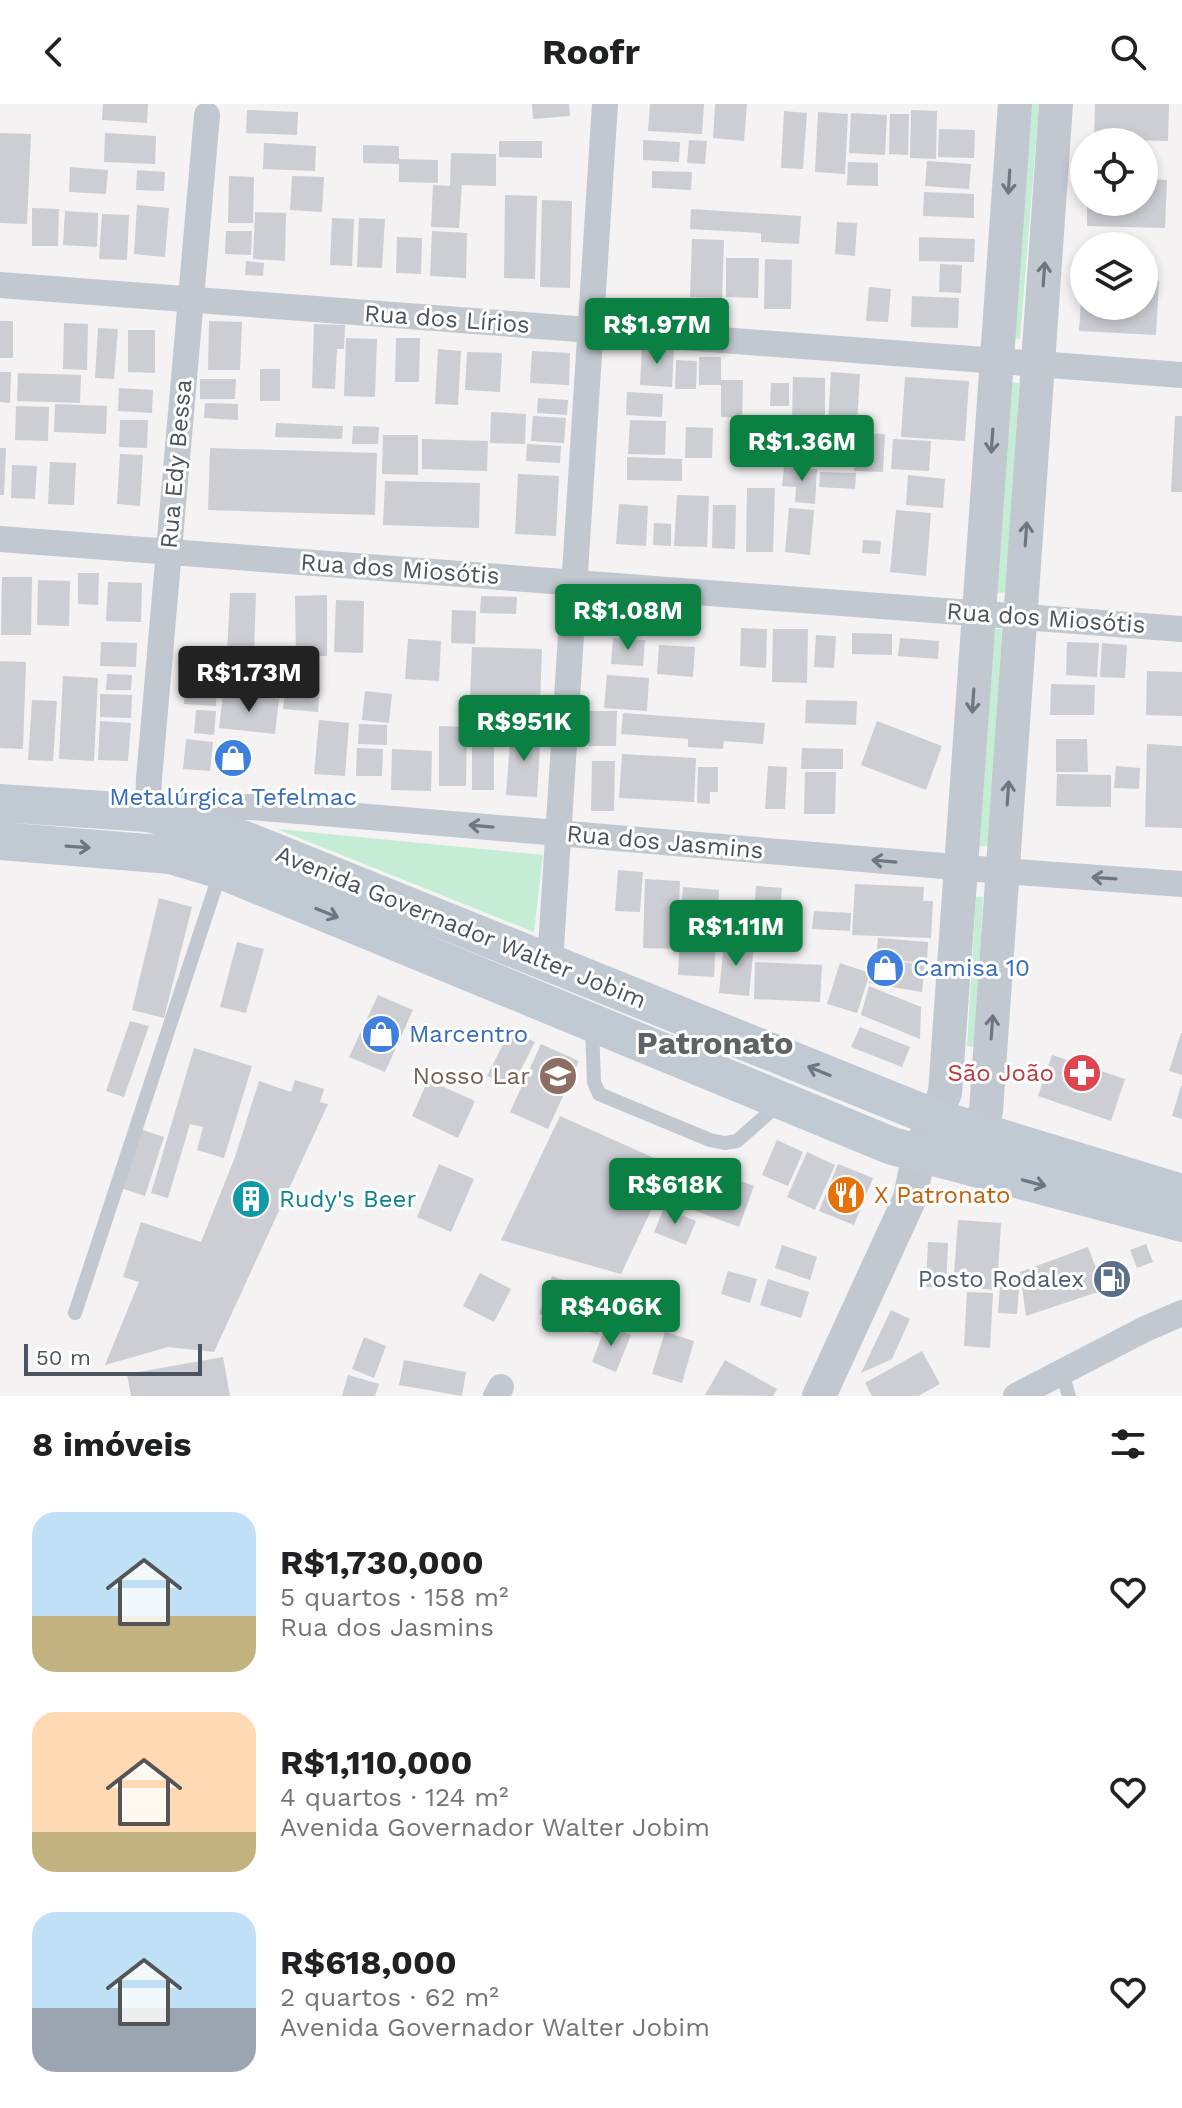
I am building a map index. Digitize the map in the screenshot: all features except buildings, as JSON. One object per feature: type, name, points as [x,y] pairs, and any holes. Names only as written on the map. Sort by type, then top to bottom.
[{"type":"main road","name":"Avenida Governador Walter Jobim","points":[[0,803],[148,813],[242,839],[935,1118],[1182,1193]]},
{"type":"main road","name":"Avenida Governador Walter Jobim","points":[[0,841],[171,855],[221,870],[892,1146],[1182,1223]]},
{"type":"street","points":[[550,963],[605,104]]},
{"type":"street","points":[[819,1396],[910,1198],[919,1153],[945,1093],[1015,104]]},
{"type":"street","points":[[910,1198],[959,1163],[986,1111],[1056,104]]},
{"type":"street","name":"Rua Edy Bessa","points":[[148,813],[207,115]]},
{"type":"street","name":"Rua dos Lírios","points":[[0,285],[1182,375]]},
{"type":"street","name":"Rua dos Miosótis","points":[[0,539],[1182,629]]},
{"type":"street","name":"Rua dos Jasmins","points":[[148,813],[186,806],[229,806],[1182,884]]},
{"type":"street","points":[[1016,1396],[1066,1384],[1145,1329],[1182,1313]]},
{"type":"lane","points":[[75,1313],[221,870]]},
{"type":"lane","points":[[592,1022],[593,1072],[599,1094],[710,1140],[725,1143],[737,1141],[783,1100]]},
{"type":"green space","points":[[1030,104],[1039,104],[1020,339],[1012,338]]},
{"type":"green space","points":[[1011,382],[1019,383],[1007,592],[996,593]]},
{"type":"green space","points":[[994,629],[1002,629],[991,845],[978,847]]},
{"type":"green space","points":[[277,829],[543,855],[534,932]]},
{"type":"green space","points":[[976,897],[983,897],[975,1047],[967,1046]]},
{"type":"place","name":"Metalúrgica Tefelmac","points":[[233,758]]},
{"type":"place","name":"Camisa 10","points":[[885,968]]},
{"type":"place","name":"Marcentro","points":[[381,1034]]},
{"type":"place","name":"São João","points":[[1082,1073]]},
{"type":"place","name":"Nosso Lar","points":[[558,1076]]},
{"type":"place","name":"X Patronato","points":[[846,1195]]},
{"type":"place","name":"Rudy's Beer","points":[[251,1199]]},
{"type":"place","name":"Posto Rodalex","points":[[1112,1279]]},
{"type":"district","name":"Patronato","points":[[715,1043]]}]
